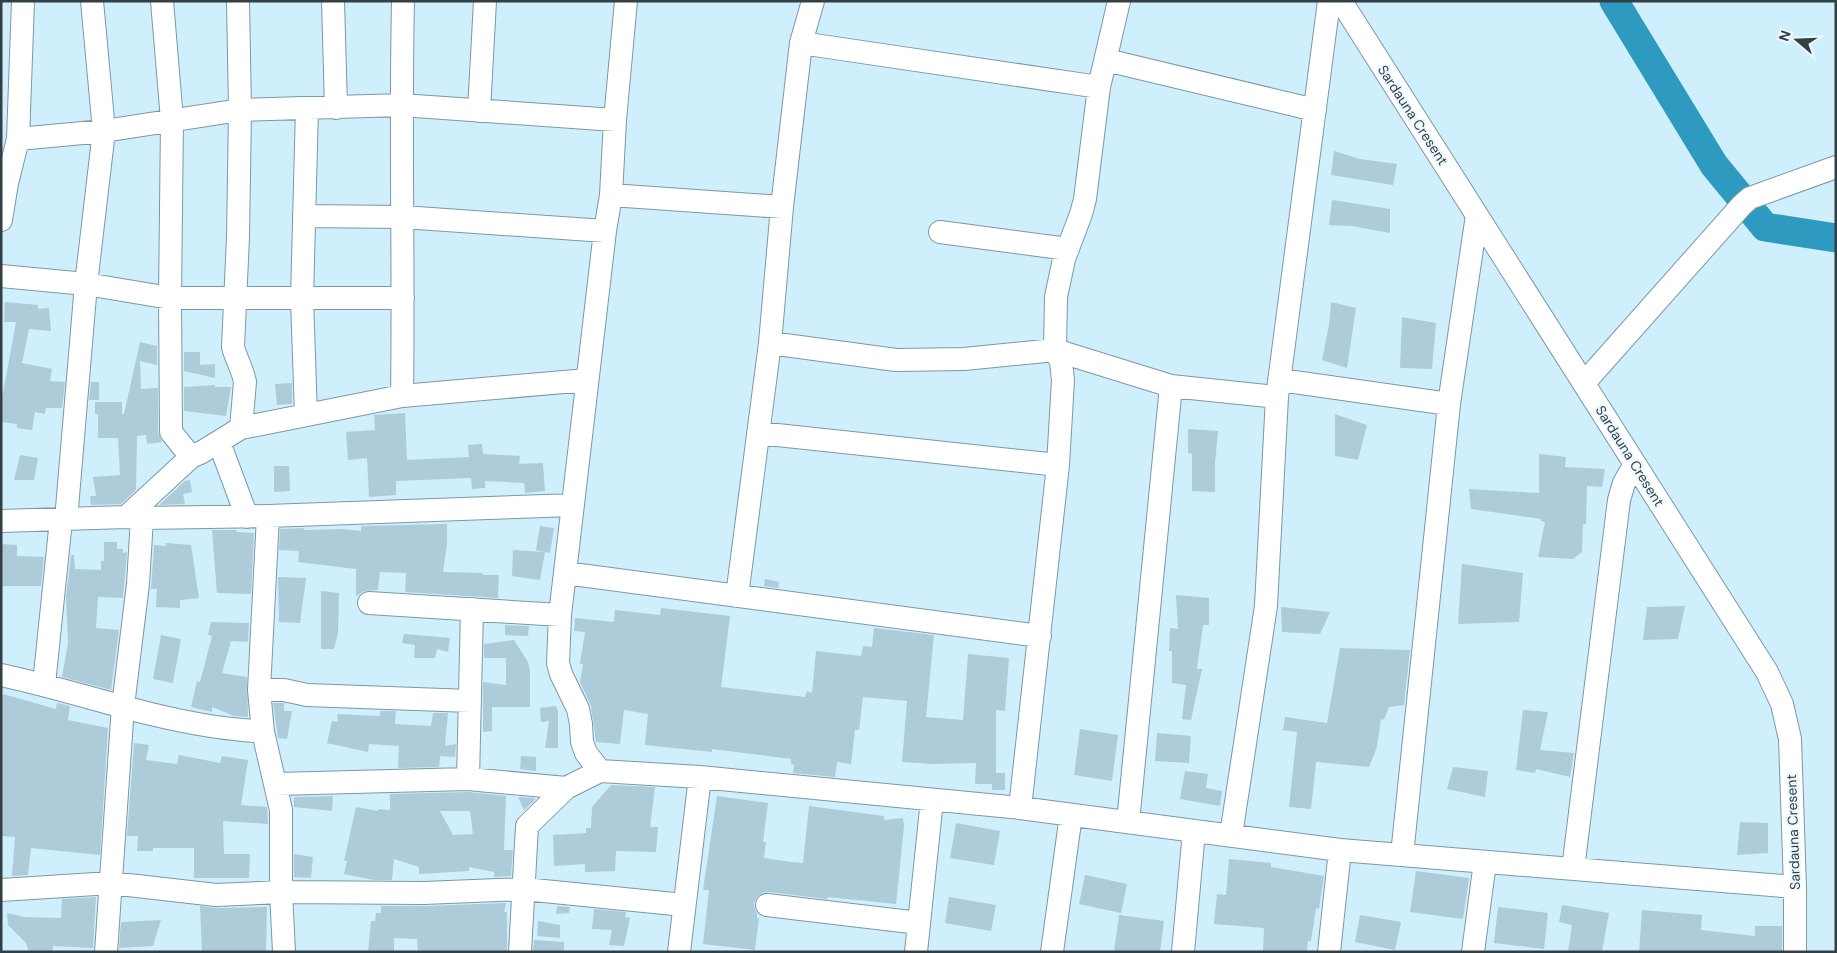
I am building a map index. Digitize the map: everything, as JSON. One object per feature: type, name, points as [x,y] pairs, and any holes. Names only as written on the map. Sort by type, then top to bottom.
[{"type":"street","points":[[1,220],[4,183],[18,139],[11,95],[23,1]]},
{"type":"street","points":[[44,684],[104,131],[92,1]]},
{"type":"street","points":[[162,1],[172,120],[171,432],[191,457]]},
{"type":"street","points":[[238,1],[240,110],[233,347],[245,382],[241,428]]},
{"type":"street","points":[[333,1],[336,108]]},
{"type":"street","points":[[402,396],[403,217],[401,105],[403,1]]},
{"type":"street","points":[[480,111],[485,1]]},
{"type":"street","points":[[600,772],[586,752],[582,742],[582,724],[578,709],[561,674],[558,663],[560,615],[587,380],[611,195],[615,120],[626,1]]},
{"type":"street","points":[[737,596],[770,343],[782,207],[801,44],[814,1]]},
{"type":"street","points":[[1020,808],[1058,465],[1063,380],[1061,362],[1055,350],[1056,297],[1068,249],[1082,214],[1099,87],[1119,1]]},
{"type":"street","points":[[1231,835],[1266,606],[1278,388],[1329,1]]},
{"type":"street","name":"Sardauna Cresent","points":[[1340,1],[1767,672],[1782,704],[1790,739],[1795,887],[1795,952]]},
{"type":"street","points":[[801,44],[1099,87]]},
{"type":"street","points":[[1106,60],[1315,110]]},
{"type":"street","points":[[18,139],[104,131],[240,110],[401,105],[615,120]]},
{"type":"street","points":[[306,416],[302,299],[307,108]]},
{"type":"street","points":[[1584,383],[1746,202],[1836,167]]},
{"type":"street","points":[[611,195],[782,207]]},
{"type":"street","points":[[1402,855],[1449,404],[1477,215]]},
{"type":"street","points":[[304,216],[403,217],[605,232]]},
{"type":"street","points":[[940,232],[1068,249]]},
{"type":"street","points":[[1,276],[86,284],[170,298],[403,298]]},
{"type":"street","points":[[770,343],[896,360],[964,359],[1055,350],[1171,386],[1278,388],[1449,404]]},
{"type":"street","points":[[106,952],[123,706],[138,584],[134,518],[191,457],[241,428],[402,396],[587,380]]},
{"type":"street","points":[[1128,822],[1171,386]]},
{"type":"street","points":[[758,433],[1058,465]]},
{"type":"street","points":[[219,442],[257,516],[260,690],[263,732],[281,810],[281,892],[284,952]]},
{"type":"street","points":[[1573,870],[1619,500],[1624,483],[1635,464]]},
{"type":"street","points":[[1,521],[257,516],[573,505]]},
{"type":"street","points":[[565,573],[1040,636]]},
{"type":"street","points":[[368,603],[560,615]]},
{"type":"street","points":[[468,779],[472,609]]},
{"type":"street","points":[[1,675],[210,726],[263,732]]},
{"type":"street","points":[[260,690],[284,690],[307,695],[470,701]]},
{"type":"street","points":[[520,952],[527,826],[566,788],[600,772],[700,777],[1020,808],[1340,850],[1795,887]]},
{"type":"street","points":[[679,952],[700,777]]},
{"type":"street","points":[[276,784],[468,779],[566,788]]},
{"type":"street","points":[[916,952],[932,800]]},
{"type":"street","points":[[1052,952],[1071,815]]},
{"type":"street","points":[[1183,952],[1194,831]]},
{"type":"street","points":[[1329,952],[1340,850]]},
{"type":"street","points":[[1473,952],[1485,862]]},
{"type":"street","points":[[1,890],[111,883],[216,895],[281,892],[424,893],[524,889],[684,905]]},
{"type":"street","points":[[766,905],[919,923]]},
{"type":"building","points":[[1334,151],[1360,159],[1397,164],[1393,185],[1331,175]]},
{"type":"building","points":[[1332,200],[1390,209],[1390,233],[1352,226],[1329,225]]},
{"type":"building","points":[[5,302],[38,305],[38,309],[49,308],[51,331],[29,329],[22,363],[52,369],[50,381],[65,382],[62,408],[46,408],[45,414],[35,412],[32,430],[17,428],[17,424],[1,422],[1,404],[16,322],[4,322]]},
{"type":"building","points":[[1331,302],[1356,308],[1347,368],[1322,360],[1329,325]]},
{"type":"building","points":[[1402,317],[1436,323],[1432,369],[1400,368]]},
{"type":"building","points":[[140,342],[157,346],[157,365],[140,361],[141,389],[158,388],[158,432],[162,442],[147,444],[146,435],[137,436],[136,490],[121,504],[91,505],[90,496],[96,496],[93,477],[120,475],[118,438],[98,438],[98,414],[95,414],[95,402],[122,402],[122,414],[124,414]]},
{"type":"building","points":[[184,352],[200,352],[200,365],[215,364],[215,378],[184,371]]},
{"type":"building","points":[[91,382],[99,382],[99,400],[89,400]]},
{"type":"building","points":[[292,383],[292,404],[277,405],[275,384]]},
{"type":"building","points":[[215,385],[215,387],[231,387],[226,416],[184,411],[184,387]]},
{"type":"building","points":[[405,413],[407,460],[469,457],[468,445],[482,444],[483,454],[520,456],[519,464],[543,463],[545,491],[525,493],[524,483],[485,481],[485,488],[472,489],[471,478],[396,481],[396,495],[369,497],[367,458],[348,460],[346,432],[375,430],[374,415]]},
{"type":"building","points":[[1335,414],[1367,425],[1358,460],[1335,456]]},
{"type":"building","points":[[1188,429],[1218,431],[1215,492],[1192,491],[1192,454],[1188,453]]},
{"type":"building","points":[[1539,454],[1566,457],[1565,467],[1605,469],[1602,487],[1587,486],[1586,524],[1583,524],[1582,552],[1573,559],[1538,557],[1545,522],[1541,521],[1541,519],[1471,509],[1469,489],[1539,493]]},
{"type":"building","points":[[20,455],[38,458],[34,480],[14,480]]},
{"type":"building","points":[[274,466],[289,466],[290,491],[274,492]]},
{"type":"building","points":[[190,480],[192,492],[183,494],[185,504],[159,505],[185,481]]},
{"type":"building","points":[[447,524],[447,544],[443,572],[499,575],[498,598],[405,592],[406,573],[380,572],[378,590],[364,591],[356,596],[356,569],[298,562],[299,551],[279,550],[280,529],[304,528],[304,530],[342,529],[361,531],[361,526]]},
{"type":"building","points":[[540,526],[554,528],[550,553],[536,550]]},
{"type":"building","points":[[212,530],[236,530],[237,532],[254,533],[251,594],[217,593]]},
{"type":"building","points":[[104,542],[117,542],[117,549],[123,549],[123,553],[127,552],[123,598],[98,597],[96,628],[119,630],[111,690],[62,677],[68,643],[66,597],[71,555],[74,555],[75,569],[101,570],[101,561],[104,561]]},
{"type":"building","points":[[166,543],[191,545],[199,598],[180,600],[180,608],[156,607],[157,589],[151,589],[154,545],[166,546]]},
{"type":"building","points":[[1,544],[17,545],[17,556],[44,557],[41,586],[1,586]]},
{"type":"building","points":[[513,550],[545,552],[540,580],[512,576]]},
{"type":"building","points":[[1462,564],[1523,573],[1519,622],[1458,624]]},
{"type":"building","points":[[278,577],[306,578],[300,623],[279,622]]},
{"type":"building","points":[[765,579],[779,582],[778,588],[764,586]]},
{"type":"building","points":[[321,591],[339,593],[338,633],[334,649],[321,649]]},
{"type":"building","points":[[1176,595],[1209,598],[1209,625],[1203,625],[1197,669],[1202,669],[1191,720],[1182,719],[1186,685],[1172,683],[1172,651],[1169,651],[1170,628],[1178,629]]},
{"type":"building","points":[[1685,606],[1678,639],[1643,640],[1647,607]]},
{"type":"building","points":[[1281,607],[1330,612],[1320,634],[1282,632]]},
{"type":"building","points":[[661,608],[730,616],[721,687],[805,697],[807,691],[812,693],[816,651],[861,656],[863,646],[872,647],[874,628],[934,635],[926,717],[963,720],[968,654],[1009,658],[1005,711],[996,710],[996,773],[1005,773],[1005,790],[992,790],[992,784],[975,784],[976,763],[933,764],[902,762],[907,701],[863,697],[859,730],[855,730],[851,764],[837,762],[835,777],[793,773],[794,765],[791,764],[791,759],[712,749],[712,752],[645,745],[648,714],[624,710],[620,744],[596,742],[591,706],[580,682],[583,664],[580,664],[585,632],[574,631],[575,618],[614,622],[615,610],[660,615]]},
{"type":"building","points":[[211,622],[249,623],[248,642],[231,641],[222,673],[247,677],[248,717],[234,716],[212,707],[212,712],[191,707],[197,681],[200,682],[212,636],[208,635]]},
{"type":"building","points":[[505,625],[529,626],[528,636],[505,635]]},
{"type":"building","points":[[404,634],[450,638],[448,652],[437,649],[435,658],[414,658],[415,645],[402,643]]},
{"type":"building","points":[[161,635],[181,639],[173,683],[153,679]]},
{"type":"building","points":[[514,640],[528,662],[530,671],[530,707],[492,707],[492,731],[483,732],[483,682],[506,685],[506,658],[484,658],[484,644]]},
{"type":"building","points":[[1340,648],[1410,650],[1404,705],[1389,707],[1384,720],[1381,719],[1377,747],[1369,767],[1316,762],[1311,809],[1289,807],[1297,732],[1283,730],[1285,717],[1327,723]]},
{"type":"building","points":[[3,694],[56,709],[57,703],[70,706],[68,720],[108,728],[100,855],[31,848],[28,875],[12,876],[15,837],[1,836],[1,703]]},
{"type":"building","points":[[273,703],[284,703],[284,711],[292,711],[287,739],[278,738]]},
{"type":"building","points":[[556,706],[558,711],[558,748],[545,748],[549,721],[541,722],[540,708]]},
{"type":"building","points":[[1523,710],[1548,712],[1540,750],[1574,753],[1570,777],[1536,769],[1535,773],[1516,770]]},
{"type":"building","points":[[380,711],[396,711],[395,724],[431,726],[433,713],[448,713],[445,746],[456,744],[455,757],[440,756],[439,767],[398,768],[399,746],[369,744],[368,752],[327,743],[332,721],[338,722],[337,714],[380,716]]},
{"type":"building","points":[[1080,729],[1118,735],[1112,781],[1074,775]]},
{"type":"building","points":[[1157,733],[1191,736],[1189,763],[1155,761]]},
{"type":"building","points":[[134,743],[149,745],[146,760],[177,764],[179,755],[220,763],[222,756],[248,760],[241,805],[267,807],[268,824],[223,821],[224,854],[250,854],[249,878],[194,878],[194,848],[153,848],[153,851],[137,851],[138,836],[127,836]]},
{"type":"building","points":[[521,756],[536,757],[536,771],[520,769]]},
{"type":"building","points":[[1453,767],[1488,771],[1485,797],[1447,789]]},
{"type":"building","points":[[1185,771],[1208,774],[1206,788],[1222,791],[1220,806],[1180,799]]},
{"type":"building","points":[[611,785],[655,787],[650,827],[658,827],[656,852],[616,851],[615,871],[585,872],[585,864],[554,866],[553,835],[586,833],[586,828],[591,828],[592,807]]},
{"type":"building","points":[[468,792],[506,796],[504,850],[513,850],[511,876],[494,877],[494,872],[469,867],[469,871],[419,874],[419,867],[394,859],[392,880],[374,880],[344,874],[347,861],[344,861],[356,807],[378,811],[378,809],[390,810],[390,794]],"holes":[[[440,811],[470,811],[473,834],[453,835]]]},
{"type":"building","points":[[333,796],[332,811],[294,807],[294,797]]},
{"type":"building","points":[[717,796],[768,803],[763,842],[766,842],[764,858],[791,862],[803,863],[809,806],[884,816],[884,820],[903,818],[904,826],[896,904],[828,897],[827,899],[769,892],[762,893],[754,903],[757,918],[759,918],[755,950],[703,944],[709,890],[703,890]]},
{"type":"building","points":[[518,797],[534,798],[535,800],[524,810]]},
{"type":"building","points":[[1740,822],[1768,823],[1768,853],[1737,855]]},
{"type":"building","points":[[956,823],[1000,831],[994,865],[950,858]]},
{"type":"building","points":[[294,854],[313,857],[311,878],[294,877]]},
{"type":"building","points":[[1229,859],[1271,863],[1271,867],[1324,876],[1319,909],[1316,908],[1311,941],[1308,941],[1307,952],[1263,952],[1264,928],[1214,924],[1217,894],[1226,895]]},
{"type":"building","points":[[1416,871],[1469,878],[1463,919],[1410,912]]},
{"type":"building","points":[[1085,875],[1127,884],[1121,913],[1079,904]]},
{"type":"building","points":[[96,897],[93,948],[53,946],[53,952],[29,952],[26,943],[8,925],[7,913],[24,917],[61,918],[62,899]]},
{"type":"building","points":[[949,897],[996,905],[991,931],[945,923]]},
{"type":"building","points":[[506,903],[504,912],[507,912],[507,952],[418,952],[417,939],[394,938],[394,952],[368,952],[371,921],[375,921],[376,913],[381,913],[381,906]]},
{"type":"building","points":[[1562,905],[1609,913],[1602,952],[1568,952],[1572,925],[1559,922]]},
{"type":"building","points":[[200,906],[216,908],[267,907],[266,952],[202,952]]},
{"type":"building","points":[[557,906],[570,907],[569,913],[556,914]]},
{"type":"building","points":[[1498,907],[1548,913],[1544,949],[1494,943]]},
{"type":"building","points":[[594,909],[626,912],[625,917],[630,918],[624,946],[609,945],[612,930],[592,929]]},
{"type":"building","points":[[1642,910],[1702,915],[1701,930],[1755,936],[1755,926],[1782,926],[1782,952],[1639,952]]},
{"type":"building","points":[[1119,915],[1164,921],[1160,952],[1114,952]]},
{"type":"building","points":[[1360,915],[1401,922],[1395,950],[1355,942]]},
{"type":"building","points":[[161,920],[153,946],[119,948],[121,922]]},
{"type":"building","points":[[538,921],[560,925],[560,938],[537,936]]},
{"type":"building","points":[[534,940],[564,942],[564,952],[533,952]]},
{"type":"waterway","points":[[1614,1],[1714,165],[1765,227],[1836,238]]}]
